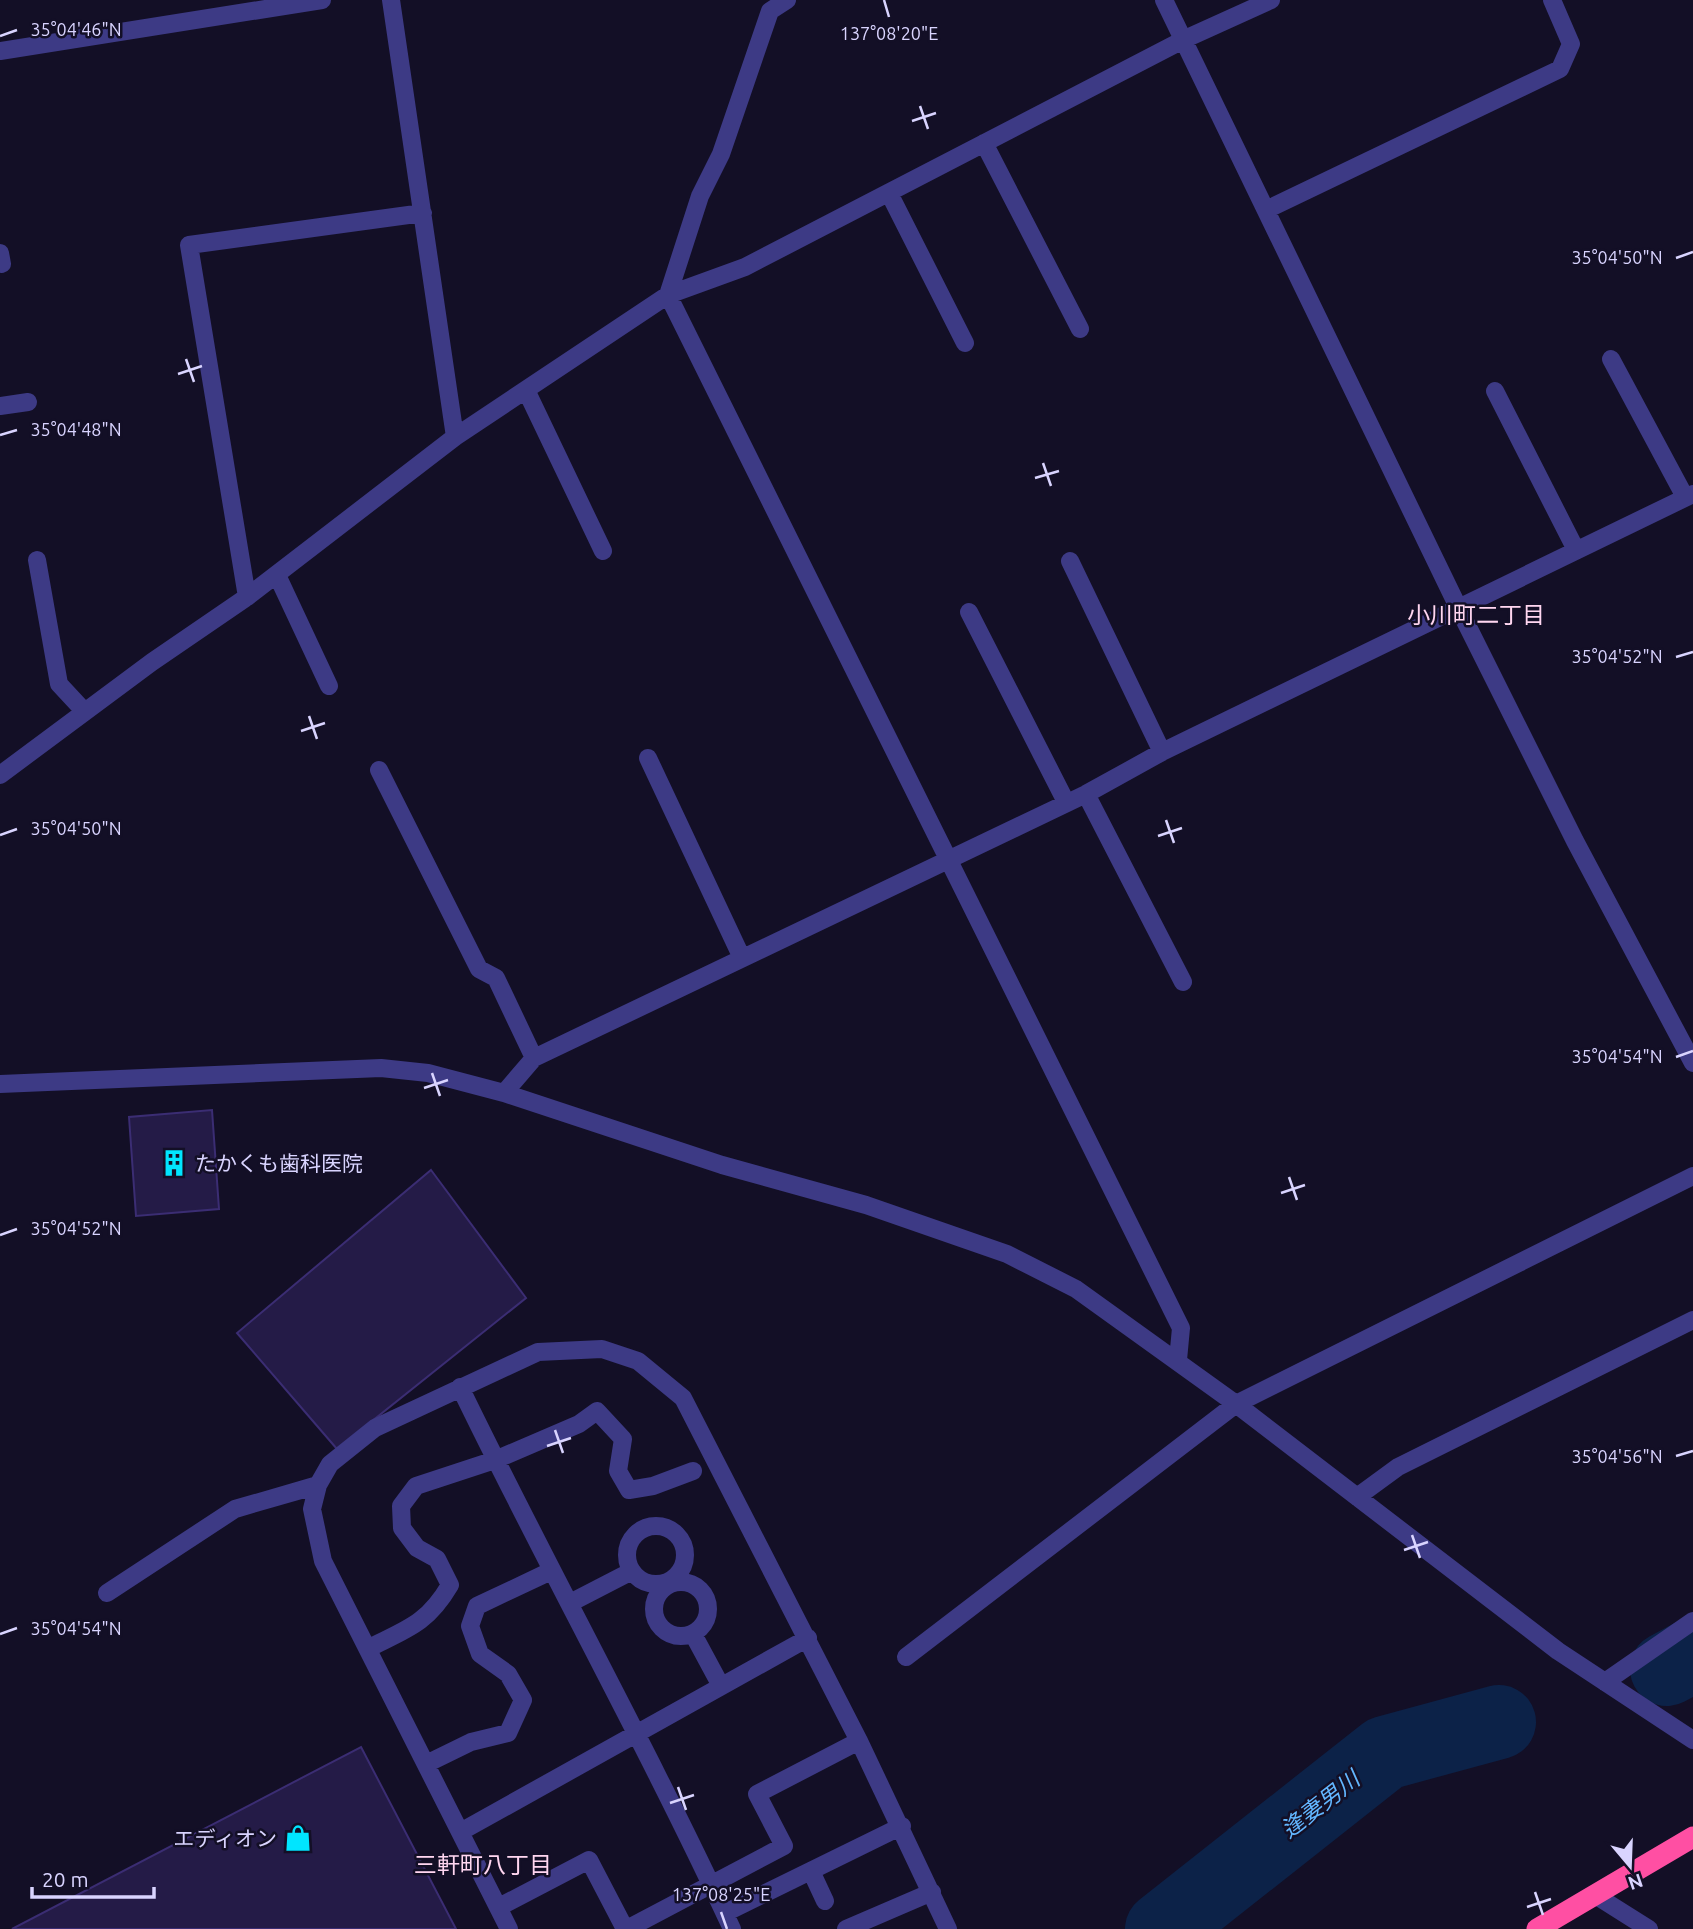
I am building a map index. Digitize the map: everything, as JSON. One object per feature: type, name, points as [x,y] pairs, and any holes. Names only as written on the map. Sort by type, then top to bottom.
[{"type":"highway","points":[[1537,1929],[1693,1837]]},
{"type":"street","points":[[0,51],[322,0]]},
{"type":"street","points":[[391,0],[455,437]]},
{"type":"street","points":[[787,0],[770,12],[721,153],[700,196],[668,295],[1181,1328],[1178,1360]]},
{"type":"street","points":[[1164,0],[1458,607],[1575,841],[1693,1063]]},
{"type":"street","points":[[0,775],[277,575],[455,437],[668,295],[745,267],[1185,39],[1271,0]]},
{"type":"street","points":[[1266,210],[1560,69],[1572,44],[1552,0]]},
{"type":"street","points":[[984,143],[1080,329]]},
{"type":"street","points":[[889,193],[965,342]]},
{"type":"street","points":[[247,597],[189,245],[422,213]]},
{"type":"street","points":[[505,1093],[534,1058],[1086,794],[1162,752],[1689,496],[1611,359]]},
{"type":"street","points":[[526,390],[603,551]]},
{"type":"street","points":[[1495,391],[1576,550]]},
{"type":"street","points":[[0,406],[28,402]]},
{"type":"street","points":[[37,560],[59,684],[85,712]]},
{"type":"street","points":[[1070,561],[1162,752]]},
{"type":"street","points":[[277,575],[329,686]]},
{"type":"street","points":[[970,612],[1066,802]]},
{"type":"street","points":[[648,758],[742,958]]},
{"type":"street","points":[[379,770],[479,969],[496,978],[534,1058]]},
{"type":"street","points":[[1086,794],[1183,982]]},
{"type":"street","points":[[0,1084],[381,1068],[428,1073],[505,1093],[722,1165],[866,1205],[1007,1254],[1076,1289],[1178,1360],[1558,1651],[1693,1740]]},
{"type":"street","points":[[906,1657],[1236,1404],[1693,1176]]},
{"type":"street","points":[[1357,1496],[1398,1467],[1693,1320]]},
{"type":"street","points":[[509,1929],[462,1831],[323,1561],[312,1509],[318,1485],[330,1464],[374,1428],[538,1352],[602,1349],[638,1361],[683,1398],[902,1826],[948,1929]]},
{"type":"street","points":[[460,1387],[551,1571],[638,1733],[728,1921],[811,1871],[902,1826]]},
{"type":"street","points":[[369,1648],[418,1624],[438,1604],[450,1584],[437,1559],[417,1548],[402,1528],[401,1506],[416,1486],[495,1460],[579,1424],[597,1411],[623,1439],[618,1471],[629,1490],[653,1486],[693,1471]]},
{"type":"street","points":[[107,1593],[236,1509],[318,1485]]},
{"type":"street","points":[[671,1581],[654,1602],[656,1620],[661,1628],[676,1636],[693,1634],[706,1621],[708,1612],[704,1595],[690,1584],[671,1581],[653,1584],[638,1577],[627,1562],[629,1542],[644,1528],[663,1526],[680,1537],[684,1546],[683,1566],[671,1581]]},
{"type":"street","points":[[426,1764],[471,1742],[508,1733],[523,1700],[508,1674],[480,1654],[470,1626],[477,1606],[502,1597],[551,1571]]},
{"type":"street","points":[[570,1603],[632,1571]]},
{"type":"street","points":[[1605,1682],[1693,1621]]},
{"type":"street","points":[[693,1634],[721,1686]]},
{"type":"street","points":[[462,1831],[808,1638]]},
{"type":"street","points":[[499,1907],[589,1860],[626,1929],[784,1846],[757,1794],[859,1741]]},
{"type":"street","points":[[811,1871],[825,1901]]},
{"type":"street","points":[[846,1929],[932,1892]]},
{"type":"street","points":[[1595,1895],[1650,1929]]},
{"type":"building","name":"たかくも歯科医院","points":[[212,1110],[219,1209],[136,1216],[129,1117]]},
{"type":"building","points":[[431,1170],[526,1298],[337,1449],[237,1333]]},
{"type":"building","name":"エディオン","points":[[361,1747],[456,1929],[12,1929]]},
{"type":"waterway","name":"逢妻男川","points":[[1667,1669],[1693,1655]]},
{"type":"waterway","name":"逢妻男川","points":[[1162,1929],[1385,1753],[1499,1722]]},
{"type":"place","name":"たかくも歯科医院","points":[[174,1163]]},
{"type":"place","name":"エディオン","points":[[298,1838]]},
{"type":"district","name":"小川町二丁目","points":[[1476,614]]},
{"type":"district","name":"三軒町八丁目","points":[[483,1864]]}]
